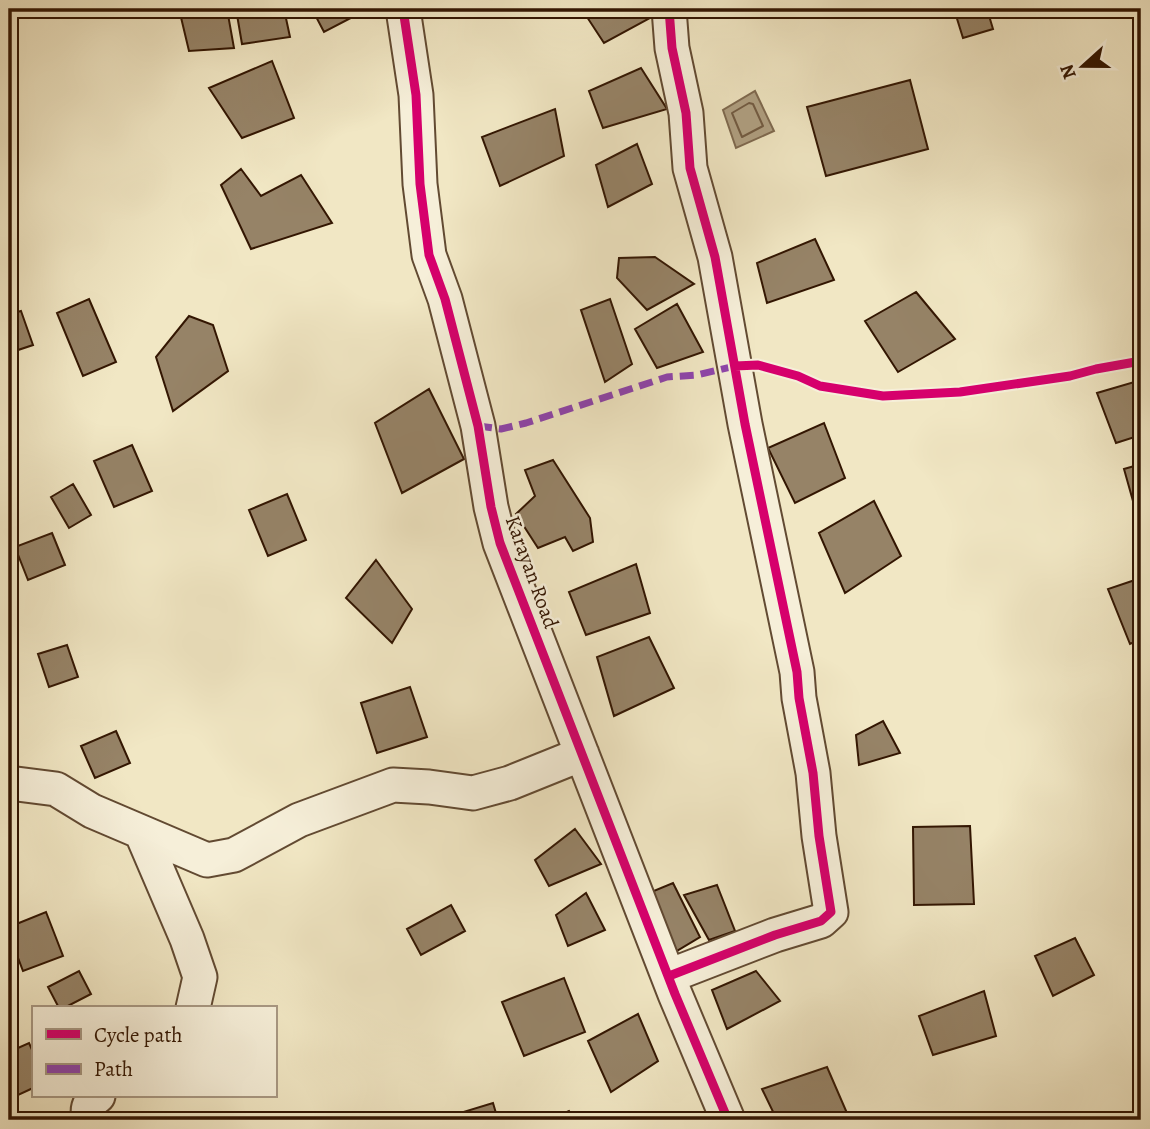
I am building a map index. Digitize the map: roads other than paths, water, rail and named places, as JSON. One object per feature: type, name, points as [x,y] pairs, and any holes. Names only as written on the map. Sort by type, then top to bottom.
[{"type":"street","name":"Karayan Road","points":[[403,9],[416,95],[421,184],[429,255],[445,299],[478,426],[491,507],[500,543],[728,1120]]},
{"type":"street","points":[[669,9],[672,48],[686,114],[690,168],[715,257],[797,672],[831,912],[821,921],[775,935],[669,976]]},
{"type":"street","points":[[9,783],[56,789],[92,811],[207,860],[234,855],[299,820],[393,785],[473,793],[510,783],[582,754]]},
{"type":"street","points":[[142,834],[187,939],[200,977],[193,1006]]},
{"type":"street","points":[[90,1120],[87,1112],[91,1101],[95,1098]]},
{"type":"water","points":[[755,91],[774,131],[736,148],[723,110]]}]
